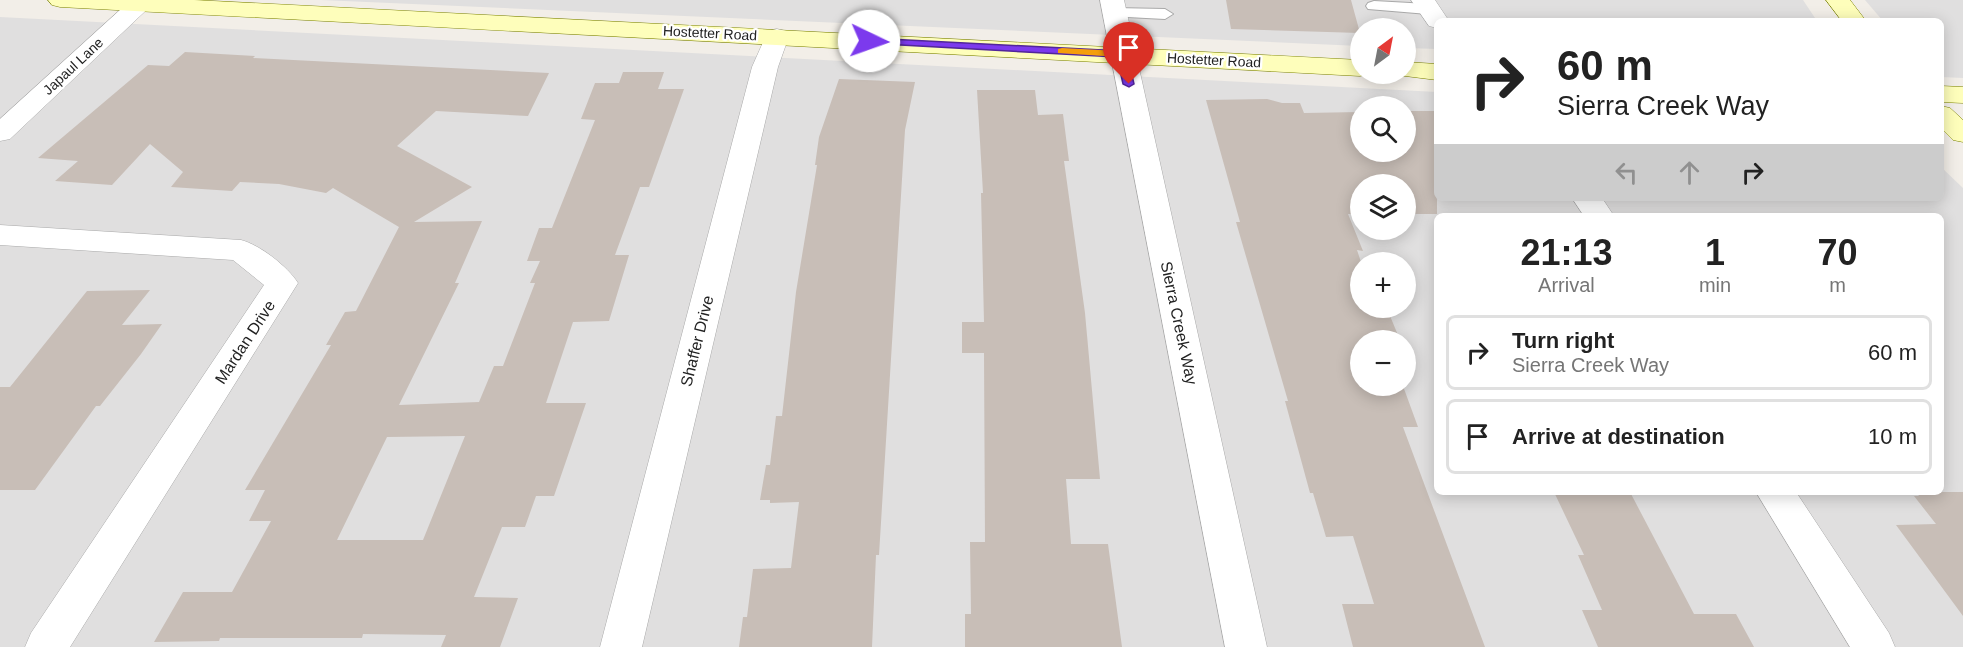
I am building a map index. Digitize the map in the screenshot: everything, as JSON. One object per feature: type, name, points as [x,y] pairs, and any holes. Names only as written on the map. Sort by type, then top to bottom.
[{"type":"main road","name":"Hostetter Road","points":[[60,0],[143,2],[1350,67]]},
{"type":"main road","points":[[1838,0],[1852,18]]},
{"type":"main road","points":[[1416,71],[1434,72]]},
{"type":"main road","points":[[1944,94],[1963,95]]},
{"type":"main road","points":[[1944,117],[1963,134]]},
{"type":"street","name":"Japaul Lane","points":[[0,133],[143,2]]},
{"type":"street","name":"Sierra Creek Way","points":[[1113,7],[1246,647]]},
{"type":"street","name":"Shaffer Drive","points":[[621,647],[765,67],[777,36]]},
{"type":"street","name":"Mardan Drive","points":[[0,235],[241,250],[282,283],[46,647]]},
{"type":"street","points":[[1777,495],[1874,647]]},
{"type":"lane","points":[[1374,6],[1429,10]]},
{"type":"lane","points":[[1113,7],[1165,14]]},
{"type":"shaded area","points":[[321,0],[1803,0],[1815,18],[1434,18],[1434,49],[1416,48],[1416,18],[1350,18],[1350,46]]},
{"type":"shaded area","points":[[1865,0],[1963,0],[1963,78],[1944,77],[1944,18],[1880,18]]},
{"type":"shaded area","points":[[0,17],[1434,92],[1434,201],[1944,201],[1944,170],[1963,188],[1963,647],[0,647]]},
{"type":"building","points":[[1226,0],[1351,0],[1356,18],[1350,18],[1350,33],[1231,29]]},
{"type":"building","points":[[185,52],[255,56],[253,58],[549,73],[528,116],[436,111],[397,146],[472,187],[414,222],[482,221],[455,283],[459,283],[399,405],[479,402],[494,366],[503,366],[535,283],[530,283],[540,261],[527,261],[539,228],[552,228],[595,120],[581,119],[595,83],[619,83],[623,72],[664,72],[658,89],[684,89],[649,187],[640,187],[615,255],[629,255],[609,321],[573,322],[546,403],[586,403],[554,496],[536,496],[525,527],[502,527],[474,597],[518,598],[500,647],[441,647],[446,635],[363,634],[362,638],[220,638],[219,641],[154,642],[183,592],[232,592],[271,521],[249,521],[265,490],[245,490],[331,345],[326,345],[345,312],[356,311],[399,227],[333,188],[326,193],[279,184],[240,182],[232,191],[171,187],[183,172],[150,144],[112,185],[55,181],[78,161],[38,158],[148,65],[169,66]],"holes":[[[465,436],[423,540],[337,540],[387,437]]]},
{"type":"building","points":[[839,79],[915,82],[905,130],[879,555],[876,555],[872,647],[739,647],[743,617],[747,617],[753,569],[791,568],[799,502],[770,503],[770,500],[760,500],[766,465],[770,465],[776,416],[782,416],[796,292],[817,165],[815,165],[819,137]]},
{"type":"building","points":[[977,90],[1035,90],[1038,115],[1063,114],[1069,161],[1064,161],[1085,313],[1100,479],[1066,479],[1071,544],[1108,544],[1122,647],[965,647],[965,614],[971,614],[970,542],[985,542],[984,353],[962,353],[962,322],[984,322],[981,193],[983,193]]},
{"type":"building","points":[[1267,99],[1282,103],[1300,103],[1304,113],[1350,112],[1350,162],[1416,162],[1416,111],[1434,111],[1434,201],[1437,201],[1437,213],[1416,214],[1416,174],[1350,174],[1350,214],[1348,214],[1350,240],[1359,240],[1363,251],[1350,252],[1350,318],[1391,318],[1396,330],[1350,330],[1350,396],[1407,396],[1418,427],[1403,427],[1485,647],[1353,647],[1342,604],[1374,604],[1353,536],[1326,537],[1313,493],[1310,493],[1285,401],[1288,401],[1236,222],[1240,222],[1206,100]]},
{"type":"building","points":[[150,290],[122,325],[162,324],[141,354],[100,406],[96,406],[35,490],[0,490],[0,387],[10,387],[87,291]]},
{"type":"building","points":[[1963,492],[1963,616],[1896,525],[1936,524],[1914,496]]},
{"type":"building","points":[[1555,495],[1632,495],[1694,614],[1736,614],[1754,647],[1598,647],[1582,610],[1602,610],[1578,555],[1584,555]]},
{"type":"slow traffic","points":[[1062,51],[1119,54]]},
{"type":"route","points":[[869,41],[1122,54],[1129,84]]}]
